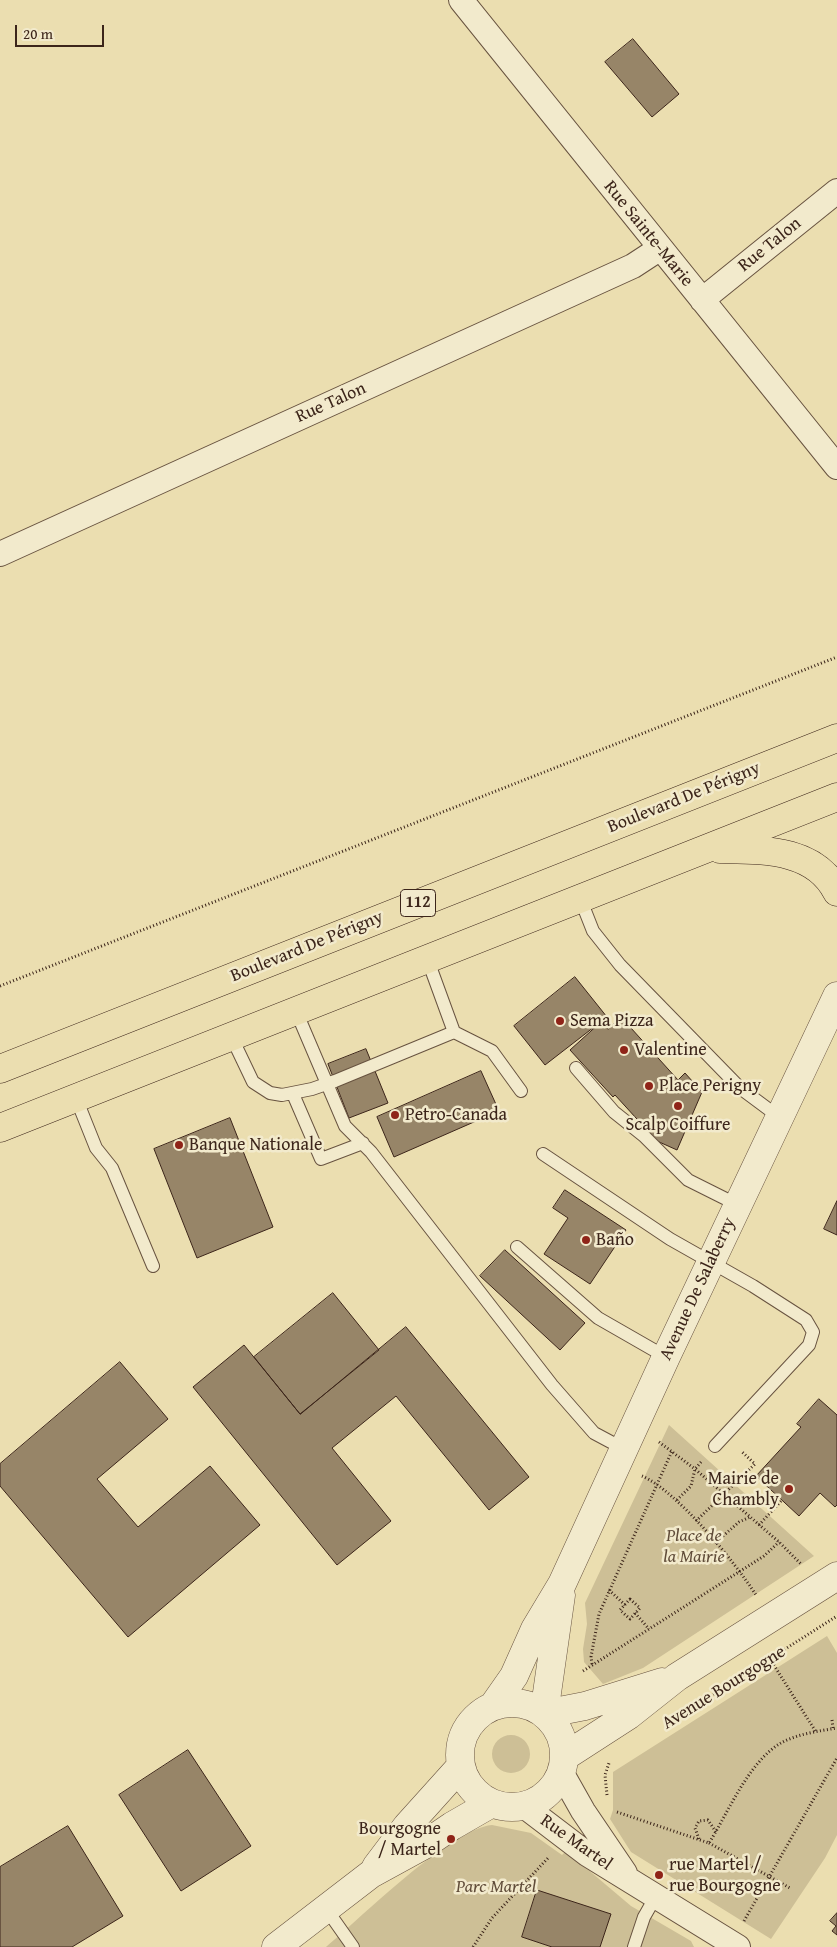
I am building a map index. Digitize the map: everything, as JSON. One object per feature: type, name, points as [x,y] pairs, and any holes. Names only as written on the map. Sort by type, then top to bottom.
[{"type":"main road","name":"Boulevard De Périgny","points":[[0,1069],[837,738]]},
{"type":"main road","points":[[0,1128],[232,1038],[428,958],[837,797]]},
{"type":"main road","points":[[711,848],[769,850],[789,855],[816,867],[837,892]]},
{"type":"street","name":"Rue Sainte-Marie","points":[[461,0],[659,249],[837,467]]},
{"type":"street","name":"Rue Talon","points":[[702,300],[837,191]]},
{"type":"street","name":"Rue Talon","points":[[0,554],[633,266],[659,249]]},
{"type":"street","name":"Avenue De Salaberry","points":[[494,1706],[512,1681],[535,1629],[562,1584],[666,1357],[837,996]]},
{"type":"street","name":"Avenue Bourgogne","points":[[562,1765],[677,1677],[837,1576]]},
{"type":"street","name":"Avenue De Salaberry","points":[[544,1714],[562,1584]]},
{"type":"street","name":"Avenue Bourgogne","points":[[544,1714],[585,1706],[677,1677]]},
{"type":"street","points":[[516,1703],[531,1706],[544,1714],[559,1732],[562,1765],[547,1794],[524,1806],[508,1807],[492,1803],[473,1790],[461,1766],[460,1748],[466,1730],[478,1716],[494,1706],[516,1703]]},
{"type":"street","name":"Rue Martel","points":[[562,1765],[577,1803],[629,1878]]},
{"type":"street","points":[[371,1874],[408,1826],[461,1766]]},
{"type":"street","points":[[276,1947],[327,1910],[371,1874],[424,1845],[492,1803]]},
{"type":"street","name":"Rue Martel","points":[[524,1806],[587,1854],[656,1896],[740,1936]]},
{"type":"lane","points":[[580,898],[593,931],[620,965],[740,1088],[779,1118]]},
{"type":"lane","points":[[428,958],[454,1032],[492,1051],[521,1091]]},
{"type":"lane","points":[[296,1011],[345,1126],[363,1143],[570,1406],[594,1433],[624,1449]]},
{"type":"lane","points":[[232,1038],[253,1082],[270,1093],[282,1095],[293,1094],[327,1084],[454,1032]]},
{"type":"lane","points":[[576,1068],[614,1112],[644,1136],[688,1180],[738,1206]]},
{"type":"lane","points":[[293,1094],[321,1160],[363,1143]]},
{"type":"lane","points":[[76,1098],[96,1148],[112,1168],[153,1266]]},
{"type":"lane","points":[[543,1154],[670,1240],[753,1286],[806,1320],[813,1332],[808,1345],[715,1446]]},
{"type":"lane","points":[[517,1247],[598,1318],[666,1357]]},
{"type":"lane","points":[[634,1947],[644,1917],[656,1896]]},
{"type":"lane","points":[[327,1910],[353,1947]]},
{"type":"path","points":[[0,986],[837,657]]},
{"type":"path","points":[[653,1439],[695,1469],[779,1542],[804,1568]]},
{"type":"path","points":[[592,1664],[591,1657],[599,1614],[672,1451]]},
{"type":"path","points":[[696,1521],[755,1464]]},
{"type":"path","points":[[677,1500],[691,1486],[695,1469]]},
{"type":"path","points":[[637,1474],[657,1483],[677,1500],[740,1571],[757,1598]]},
{"type":"path","points":[[759,1525],[782,1500]]},
{"type":"path","points":[[715,1543],[739,1522],[750,1517]]},
{"type":"path","points":[[583,1671],[764,1556],[779,1542]]},
{"type":"path","points":[[609,1590],[625,1605]]},
{"type":"path","points":[[630,1599],[640,1608],[635,1614],[630,1619],[620,1610],[630,1599]]},
{"type":"path","points":[[635,1614],[649,1629]]},
{"type":"path","points":[[836,1617],[837,1622]]},
{"type":"path","name":"Avenue Bourgogne","points":[[669,1723],[836,1617]]},
{"type":"path","points":[[770,1659],[816,1732]]},
{"type":"path","points":[[709,1844],[747,1780],[763,1759],[782,1743],[835,1728],[832,1720]]},
{"type":"path","points":[[740,1936],[770,1877],[837,1758]]},
{"type":"path","points":[[607,1802],[605,1775],[610,1760]]},
{"type":"path","points":[[613,1810],[709,1844],[790,1888]]},
{"type":"path","points":[[699,1840],[695,1828],[699,1821],[708,1820],[716,1832]]},
{"type":"path","points":[[473,1947],[492,1918],[549,1856]]},
{"type":"green space","name":"Place de la Mairie","points":[[669,1425],[814,1556],[643,1668],[603,1684],[584,1662],[583,1649],[587,1624],[585,1603]]},
{"type":"green space","points":[[827,1636],[837,1653],[837,1835],[825,1858],[771,1939],[631,1852],[610,1819],[613,1810],[613,1772]]},
{"type":"green space","points":[[511,1735],[525,1740],[530,1754],[525,1768],[511,1773],[497,1768],[492,1754],[497,1740]]},
{"type":"green space","name":"Parc Martel","points":[[492,1825],[531,1833],[562,1855],[566,1851],[631,1906],[691,1941],[694,1947],[326,1947],[383,1896],[431,1857],[474,1830]]},
{"type":"building","points":[[633,39],[679,94],[652,117],[605,62]]},
{"type":"building","name":"Sema Pizza","points":[[575,977],[607,1017],[545,1065],[514,1026]]},
{"type":"building","name":"Place Perigny","points":[[621,1017],[678,1080],[685,1073],[702,1092],[677,1150],[657,1141],[570,1050],[602,1021],[608,1029]]},
{"type":"building","points":[[366,1049],[388,1103],[349,1118],[328,1064]]},
{"type":"building","points":[[481,1071],[499,1111],[394,1157],[377,1117]]},
{"type":"building","points":[[230,1118],[273,1227],[197,1258],[154,1149]]},
{"type":"building","points":[[565,1190],[626,1230],[590,1284],[544,1254],[568,1218],[553,1208]]},
{"type":"building","points":[[837,1201],[837,1235],[824,1229]]},
{"type":"building","points":[[505,1250],[585,1323],[560,1350],[480,1276]]},
{"type":"building","points":[[333,1293],[379,1350],[300,1414],[254,1357]]},
{"type":"building","points":[[406,1327],[529,1477],[489,1510],[396,1396],[332,1448],[391,1521],[337,1565],[193,1387],[244,1345],[300,1414]]},
{"type":"building","points":[[120,1362],[168,1419],[97,1479],[138,1527],[210,1466],[260,1525],[128,1637],[0,1486],[0,1464]]},
{"type":"building","points":[[819,1399],[837,1415],[837,1505],[835,1507],[820,1493],[799,1516],[756,1476],[801,1427],[797,1424]]},
{"type":"building","points":[[188,1750],[251,1846],[181,1891],[119,1795]]},
{"type":"building","points":[[68,1826],[123,1916],[72,1947],[0,1947],[0,1867]]},
{"type":"building","points":[[537,1890],[611,1914],[600,1947],[552,1947],[522,1937]]},
{"type":"building","points":[[837,1913],[837,1935],[832,1931],[836,1926],[830,1921]]},
{"type":"place","name":"Sema Pizza","points":[[560,1021]]},
{"type":"place","name":"Valentine","points":[[624,1050]]},
{"type":"place","name":"Place Perigny","points":[[649,1086]]},
{"type":"place","name":"Scalp Coiffure","points":[[678,1106]]},
{"type":"place","name":"Petro-Canada","points":[[395,1115]]},
{"type":"place","name":"Banque Nationale","points":[[179,1145]]},
{"type":"place","name":"Baño","points":[[586,1240]]},
{"type":"place","name":"Mairie de Chambly","points":[[789,1489]]},
{"type":"place","name":"Bourgogne / Martel","points":[[451,1839]]},
{"type":"place","name":"rue Martel / rue Bourgogne","points":[[659,1875]]}]
